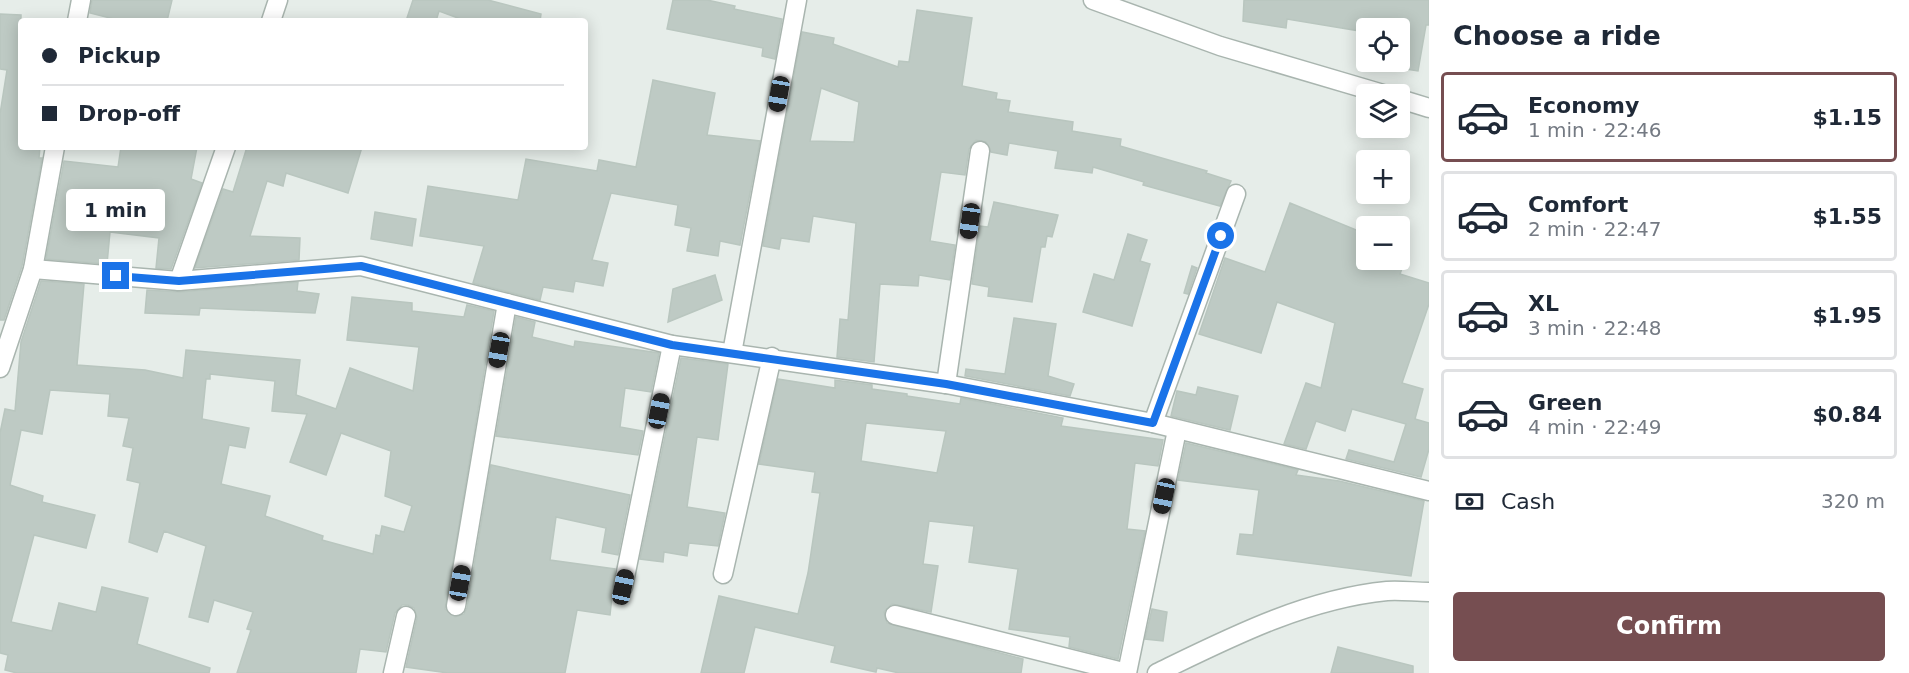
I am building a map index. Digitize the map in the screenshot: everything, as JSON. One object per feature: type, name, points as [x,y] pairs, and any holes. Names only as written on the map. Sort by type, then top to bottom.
[{"type":"street","points":[[78,18],[81,0]]},
{"type":"street","points":[[272,18],[278,0]]},
{"type":"street","points":[[732,353],[797,0]]},
{"type":"street","points":[[1093,0],[1220,46],[1356,86]]},
{"type":"street","points":[[1410,102],[1429,108]]},
{"type":"street","points":[[0,368],[33,269],[54,150]]},
{"type":"street","points":[[179,281],[225,150]]},
{"type":"street","points":[[946,384],[980,151]]},
{"type":"street","points":[[1153,423],[1236,194]]},
{"type":"street","points":[[33,269],[179,281],[361,266],[672,345],[772,357],[946,384],[1153,423],[1429,491]]},
{"type":"street","points":[[456,606],[507,303]]},
{"type":"street","points":[[623,587],[672,345]]},
{"type":"street","points":[[723,574],[772,357]]},
{"type":"street","points":[[895,615],[1127,673],[1177,430]]},
{"type":"street","points":[[1157,673],[1246,630],[1316,606],[1388,591],[1429,592]]},
{"type":"street","points":[[393,673],[406,616]]},
{"type":"building","points":[[92,0],[172,0],[168,18],[110,18],[90,13]]},
{"type":"building","points":[[413,0],[488,0],[541,14],[540,18],[458,18],[439,11],[437,18],[407,18]]},
{"type":"building","points":[[673,0],[707,0],[735,6],[734,9],[782,19],[775,59],[762,56],[763,48],[667,29]]},
{"type":"building","points":[[1244,0],[1429,0],[1429,25],[1426,25],[1418,71],[1410,70],[1410,18],[1356,18],[1356,30],[1287,19],[1286,28],[1243,21]]},
{"type":"building","points":[[917,10],[972,18],[962,86],[997,93],[996,99],[1010,101],[1008,112],[1073,122],[1072,131],[1121,139],[1120,146],[1207,171],[1206,173],[1231,181],[1220,206],[1143,185],[1144,182],[1093,167],[1092,173],[1055,168],[1058,151],[1009,143],[1007,155],[991,152],[986,142],[976,140],[969,149],[965,175],[941,172],[930,241],[955,245],[950,280],[919,275],[918,286],[880,284],[874,362],[837,357],[840,319],[848,320],[856,223],[813,216],[809,242],[781,238],[779,249],[763,246],[802,32],[834,38],[833,44],[898,67],[899,61],[909,62]],"holes":[[[821,88],[859,102],[854,142],[810,141]]]},
{"type":"building","points":[[0,14],[21,15],[21,18],[18,18],[18,150],[40,150],[39,158],[42,158],[22,266],[4,320],[0,320],[0,114],[7,70],[0,69]]},
{"type":"building","points":[[653,80],[715,93],[707,135],[760,141],[740,245],[720,241],[718,256],[687,251],[691,228],[675,225],[678,205],[611,193],[592,260],[608,263],[603,286],[575,281],[573,292],[543,287],[540,300],[473,283],[484,246],[420,236],[428,186],[518,200],[526,159],[597,171],[599,160],[636,167]]},
{"type":"building","points":[[121,150],[196,150],[191,179],[202,183],[171,269],[156,268],[159,238],[110,232],[107,264],[46,259],[64,161],[118,167]]},
{"type":"building","points":[[246,150],[361,150],[348,193],[286,173],[283,186],[267,181],[250,236],[300,238],[299,260],[195,268],[223,189],[233,192]]},
{"type":"building","points":[[994,202],[1058,215],[1052,237],[1047,236],[1045,247],[1041,247],[1032,302],[988,296],[989,287],[972,284],[980,226],[988,227]]},
{"type":"building","points":[[1290,203],[1356,230],[1356,270],[1401,270],[1400,274],[1429,283],[1429,304],[1402,383],[1423,389],[1415,419],[1429,423],[1429,449],[1421,477],[1346,459],[1349,450],[1394,462],[1406,424],[1352,409],[1345,431],[1316,421],[1306,449],[1284,444],[1306,383],[1321,388],[1335,323],[1277,302],[1261,353],[1199,334],[1225,258],[1265,272]]},
{"type":"building","points":[[375,212],[416,219],[412,246],[371,239]]},
{"type":"building","points":[[1128,234],[1147,240],[1140,261],[1150,264],[1132,326],[1083,312],[1094,274],[1114,280]]},
{"type":"building","points":[[1192,266],[1197,268],[1188,294],[1184,293]]},
{"type":"building","points":[[715,275],[722,300],[668,322],[673,289]]},
{"type":"building","points":[[41,281],[84,284],[77,365],[145,370],[183,378],[186,350],[300,360],[296,395],[336,409],[350,368],[413,391],[419,347],[347,340],[352,297],[412,303],[412,311],[464,317],[467,305],[494,311],[445,609],[455,617],[464,614],[467,608],[491,465],[630,495],[618,555],[602,552],[606,528],[556,517],[550,560],[615,569],[610,615],[577,610],[565,673],[448,673],[406,667],[417,618],[414,608],[402,605],[395,613],[386,652],[360,649],[356,673],[237,673],[251,630],[247,629],[253,612],[214,600],[208,622],[189,617],[206,546],[164,531],[157,552],[129,542],[140,483],[127,480],[133,448],[123,446],[129,418],[108,416],[110,394],[50,390],[42,434],[21,430],[10,485],[43,496],[42,502],[95,515],[86,548],[34,535],[11,622],[52,631],[59,603],[96,612],[102,587],[148,598],[137,644],[210,668],[209,673],[17,673],[5,670],[8,655],[0,653],[0,433],[5,409],[15,411],[21,342]],"holes":[[[210,374],[275,381],[272,411],[307,414],[290,462],[326,475],[341,433],[391,451],[385,496],[412,506],[404,532],[382,526],[380,536],[376,535],[373,554],[322,540],[323,536],[265,516],[270,496],[221,484],[229,445],[245,448],[249,428],[202,419],[206,379],[210,379]]]},
{"type":"building","points":[[298,282],[297,291],[319,294],[315,313],[200,308],[199,315],[145,313],[147,290],[180,292]]},
{"type":"building","points":[[516,317],[535,322],[532,337],[574,347],[575,341],[659,353],[651,392],[625,388],[620,427],[643,431],[638,455],[496,436]]},
{"type":"building","points":[[1014,318],[1056,324],[1048,376],[1074,384],[1070,396],[965,376],[966,369],[1005,374]]},
{"type":"building","points":[[681,358],[728,364],[718,440],[697,437],[687,507],[725,513],[718,546],[689,543],[687,556],[664,552],[663,562],[640,559]]},
{"type":"building","points":[[778,379],[835,388],[835,380],[872,385],[872,389],[960,404],[961,398],[1063,418],[1061,426],[1163,440],[1158,466],[1135,463],[1127,529],[1145,531],[1118,659],[1069,647],[1070,637],[1009,629],[1018,569],[969,562],[974,526],[929,521],[923,564],[938,566],[931,612],[892,604],[884,612],[887,623],[1023,659],[1021,673],[899,673],[877,668],[876,672],[831,662],[835,646],[755,627],[744,673],[701,673],[719,596],[798,614],[808,573],[820,493],[812,492],[815,472],[759,464]],"holes":[[[866,423],[946,431],[937,473],[861,461]]]},
{"type":"building","points":[[1198,387],[1238,396],[1230,430],[1171,416],[1177,391],[1196,395]]},
{"type":"building","points":[[1186,443],[1298,470],[1296,475],[1339,481],[1424,501],[1411,576],[1237,554],[1240,534],[1253,535],[1259,490],[1178,480]]},
{"type":"building","points":[[1152,609],[1167,612],[1163,641],[1145,639]]},
{"type":"building","points":[[1338,647],[1413,666],[1413,673],[1331,673]]},
{"type":"route","points":[[116,276],[179,281],[361,266],[672,345],[772,357],[946,384],[1153,423],[1221,236]]}]
